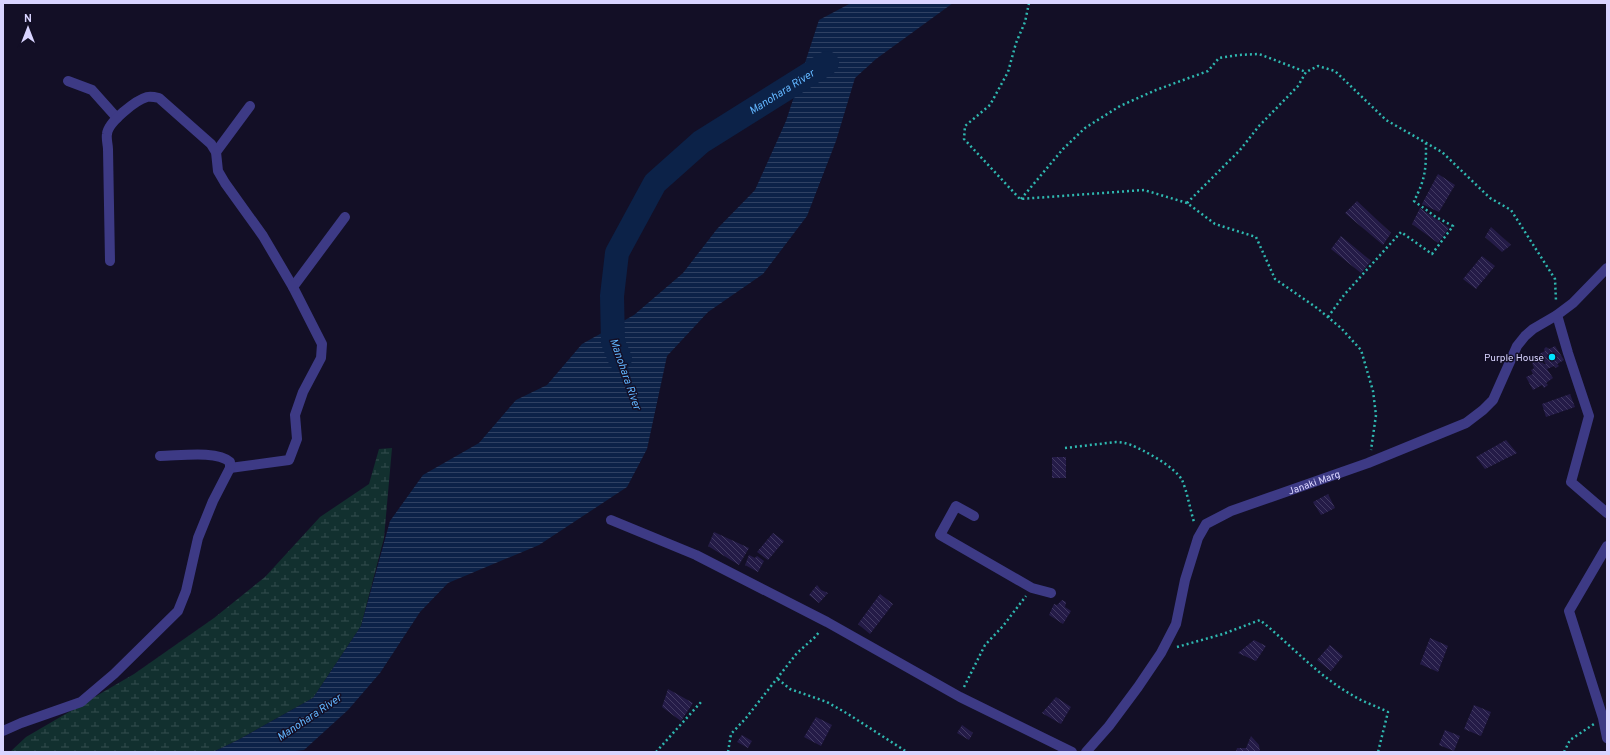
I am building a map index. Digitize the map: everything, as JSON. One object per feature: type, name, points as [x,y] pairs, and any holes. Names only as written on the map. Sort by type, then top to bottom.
[{"type":"street","points":[[68,81],[92,90],[117,118]]},
{"type":"street","points":[[110,261],[108,149],[106,133],[110,125],[117,118],[142,99],[149,96],[159,98],[211,144],[216,152],[218,171],[263,236],[293,287],[322,344],[321,358],[303,392],[295,415],[297,439],[289,460],[230,468]]},
{"type":"street","points":[[216,152],[250,106]]},
{"type":"street","points":[[293,287],[345,217]]},
{"type":"street","name":"Janaki Marg","points":[[1086,752],[1109,726],[1161,653],[1176,624],[1185,580],[1198,538],[1206,524],[1231,512],[1368,463],[1466,423],[1493,400],[1517,346],[1525,336],[1533,329],[1557,315],[1573,303],[1607,268]]},
{"type":"street","points":[[1557,315],[1589,416],[1571,482],[1607,513]]},
{"type":"street","points":[[3,731],[21,723],[81,702],[114,674],[178,610],[186,591],[198,538],[213,501],[230,468],[230,462],[226,458],[202,455],[160,456]]},
{"type":"street","points":[[974,516],[956,506],[940,535],[1032,588],[1051,593]]},
{"type":"street","points":[[611,520],[696,555],[827,622],[960,697],[1072,752]]},
{"type":"street","points":[[1607,546],[1569,611],[1605,718],[1607,738]]},
{"type":"path","points":[[1020,199],[964,138],[965,126],[990,105],[1008,72],[1016,43],[1025,22],[1029,3]]},
{"type":"path","points":[[1020,199],[1063,149],[1084,128],[1120,106],[1156,90],[1208,71],[1220,58],[1259,54],[1306,72]]},
{"type":"path","points":[[1187,203],[1240,150],[1259,126],[1298,86],[1306,72],[1318,66],[1335,71],[1386,120],[1442,152],[1490,198],[1511,210],[1555,279],[1557,315]]},
{"type":"path","points":[[1328,317],[1344,295],[1401,232],[1432,254],[1453,226],[1436,217],[1414,201],[1422,186],[1426,172],[1426,143]]},
{"type":"path","points":[[1020,199],[1144,190],[1187,203],[1215,224],[1256,237],[1275,279],[1328,317],[1341,328],[1361,350],[1372,390],[1376,415],[1368,463]]},
{"type":"path","points":[[1065,448],[1123,442],[1130,444],[1155,458],[1175,472],[1182,480],[1198,538]]},
{"type":"path","points":[[960,697],[985,645],[1003,626],[1032,588]]},
{"type":"path","points":[[1161,653],[1182,645],[1223,634],[1260,620],[1278,634],[1304,660],[1326,678],[1351,695],[1388,712],[1378,752]]},
{"type":"path","points":[[728,752],[731,734],[778,679],[797,653],[815,637],[827,622]]},
{"type":"path","points":[[778,679],[790,689],[827,702],[907,752]]},
{"type":"path","points":[[656,752],[702,701]]},
{"type":"path","points":[[1564,752],[1570,740],[1605,718]]},
{"type":"green space","points":[[392,448],[384,538],[361,626],[313,698],[238,740],[213,752],[10,752],[26,737],[134,674],[214,618],[265,577],[320,517],[369,484],[379,449]]},
{"type":"water","points":[[851,3],[953,3],[876,59],[855,78],[836,141],[807,216],[763,274],[708,312],[667,356],[647,449],[627,487],[539,545],[448,583],[420,612],[380,673],[348,710],[304,750],[286,752],[213,752],[238,740],[313,698],[361,626],[390,521],[423,475],[479,443],[516,400],[547,385],[582,344],[634,315],[683,273],[717,229],[755,190],[786,121],[819,20]]},
{"type":"building","points":[[1438,174],[1455,185],[1439,212],[1422,204]]},
{"type":"building","points":[[1357,201],[1391,233],[1383,245],[1345,213]]},
{"type":"building","points":[[1420,208],[1449,228],[1438,243],[1412,224]]},
{"type":"building","points":[[1491,227],[1511,245],[1502,252],[1485,237]]},
{"type":"building","points":[[1341,236],[1371,261],[1361,273],[1331,249]]},
{"type":"building","points":[[1482,256],[1495,266],[1476,289],[1463,279]]},
{"type":"building","points":[[1555,346],[1564,360],[1557,364],[1559,366],[1556,368],[1554,366],[1547,369],[1553,378],[1546,383],[1548,385],[1544,388],[1542,385],[1533,390],[1526,377],[1533,374],[1531,370],[1534,368],[1532,363],[1539,358],[1544,364],[1546,364],[1539,354],[1545,351],[1544,349],[1546,347],[1549,349]]},
{"type":"building","points":[[1570,394],[1575,407],[1546,417],[1542,404]]},
{"type":"building","points":[[1506,440],[1517,453],[1485,469],[1476,457]]},
{"type":"building","points":[[1052,457],[1066,457],[1066,478],[1052,478]]},
{"type":"building","points":[[1328,494],[1335,508],[1321,515],[1313,502]]},
{"type":"building","points":[[714,532],[749,548],[739,565],[708,546]]},
{"type":"building","points":[[773,533],[784,541],[768,560],[757,552]]},
{"type":"building","points":[[749,555],[755,558],[757,556],[764,561],[758,572],[745,565]]},
{"type":"building","points":[[817,585],[821,590],[828,593],[819,603],[809,595]]},
{"type":"building","points":[[880,594],[893,604],[870,634],[858,624]]},
{"type":"building","points":[[1062,600],[1066,602],[1065,607],[1071,611],[1063,624],[1049,615],[1054,604],[1057,605]]},
{"type":"building","points":[[1430,638],[1448,646],[1438,672],[1420,664]]},
{"type":"building","points":[[1254,640],[1266,646],[1256,661],[1238,653]]},
{"type":"building","points":[[1330,645],[1343,656],[1331,671],[1317,660]]},
{"type":"building","points":[[668,689],[693,703],[681,721],[662,707]]},
{"type":"building","points":[[1056,697],[1071,707],[1061,724],[1042,713]]},
{"type":"building","points":[[1474,705],[1491,712],[1481,736],[1464,729]]},
{"type":"building","points":[[816,717],[832,725],[821,746],[804,737]]},
{"type":"building","points":[[962,725],[973,733],[969,740],[957,733]]},
{"type":"building","points":[[1445,730],[1460,736],[1454,751],[1439,745]]},
{"type":"building","points":[[742,735],[752,741],[748,748],[737,742]]},
{"type":"building","points":[[1251,736],[1259,745],[1260,752],[1236,752],[1237,748],[1246,748]]},
{"type":"waterway","name":"Manohara River","points":[[620,359],[613,342],[612,296],[617,253],[655,183],[701,142],[827,63]]},
{"type":"place","name":"Purple House","points":[[1552,357]]}]
